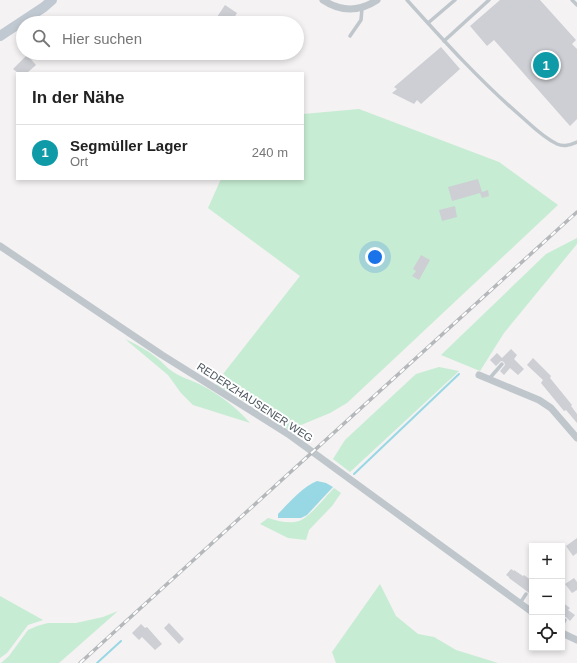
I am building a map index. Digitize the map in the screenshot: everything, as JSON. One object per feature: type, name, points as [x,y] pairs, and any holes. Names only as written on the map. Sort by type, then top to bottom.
[{"type":"main road","points":[[30,16],[52,0]]},
{"type":"main road","points":[[0,36],[16,25]]},
{"type":"street","points":[[323,0],[331,5],[352,10],[362,8],[377,0]]},
{"type":"street","name":"REDERZHAUSENER WEG","points":[[0,246],[63,290],[162,355],[288,434],[529,610]]},
{"type":"street","points":[[479,375],[539,400],[551,408],[577,438]]},
{"type":"street","points":[[565,634],[577,640]]},
{"type":"lane","points":[[407,0],[444,41],[504,102],[546,138],[557,144],[563,145],[571,145],[577,142]]},
{"type":"lane","points":[[428,23],[455,0]]},
{"type":"lane","points":[[444,41],[489,0]]},
{"type":"lane","points":[[572,0],[577,5]]},
{"type":"lane","points":[[350,36],[361,20],[362,8]]},
{"type":"lane","points":[[489,379],[502,364]]},
{"type":"lane","points":[[520,603],[526,594]]},
{"type":"green space","points":[[359,109],[499,162],[558,205],[347,403],[330,413],[289,430],[246,402],[216,385],[300,276],[208,208],[221,180],[304,180],[304,114]]},
{"type":"green space","points":[[577,238],[577,244],[504,333],[480,371],[441,355],[546,254]]},
{"type":"green space","points":[[125,339],[149,352],[176,374],[201,385],[221,397],[250,423],[193,405],[181,393],[168,375]]},
{"type":"green space","points":[[439,367],[459,371],[350,472],[333,459],[345,440],[416,374]]},
{"type":"green space","points":[[334,488],[341,493],[332,506],[309,530],[306,540],[288,538],[260,524],[268,518],[288,522],[299,521],[313,511]]},
{"type":"green space","points":[[380,584],[396,616],[418,634],[434,637],[456,650],[498,663],[336,663],[332,652]]},
{"type":"green space","points":[[0,596],[43,620],[28,625],[7,653],[0,658]]},
{"type":"green space","points":[[118,611],[59,663],[1,663],[9,656],[28,630],[37,626],[48,623],[76,623],[103,617]]},
{"type":"water","points":[[317,481],[326,483],[333,487],[307,515],[301,518],[278,518],[278,514],[296,496],[306,487]]},
{"type":"building","points":[[500,0],[540,0],[576,40],[572,44],[577,49],[577,119],[570,126],[494,40],[487,46],[470,26]]},
{"type":"building","points":[[225,5],[237,13],[235,16],[218,16]]},
{"type":"building","points":[[441,47],[460,69],[421,104],[417,100],[414,104],[392,93],[397,89],[394,87]]},
{"type":"building","points":[[22,60],[32,60],[36,65],[28,72],[17,72],[13,69]]},
{"type":"building","points":[[478,179],[482,192],[488,190],[489,196],[482,198],[480,193],[452,201],[448,187]]},
{"type":"building","points":[[455,206],[457,217],[442,221],[439,210]]},
{"type":"building","points":[[421,255],[430,260],[419,280],[412,276],[416,271],[413,269]]},
{"type":"building","points":[[511,349],[517,355],[514,359],[524,369],[518,375],[510,368],[504,375],[500,371],[505,365],[504,362],[501,361],[496,366],[490,360],[497,353],[502,358]]},
{"type":"building","points":[[533,358],[551,376],[550,378],[572,405],[571,406],[577,414],[577,423],[566,410],[564,411],[541,383],[543,380],[527,365]]},
{"type":"building","points":[[577,538],[577,553],[573,556],[566,546]]},
{"type":"building","points":[[511,569],[529,579],[529,593],[509,578],[506,575]]},
{"type":"building","points":[[574,578],[577,582],[577,590],[572,593],[565,584]]},
{"type":"building","points":[[565,604],[570,608],[568,610],[575,615],[570,621],[566,617]]},
{"type":"building","points":[[169,623],[184,639],[179,644],[164,628]]},
{"type":"building","points":[[141,624],[145,628],[147,627],[162,644],[155,650],[142,637],[139,640],[132,633]]},
{"type":"waterway","points":[[354,474],[459,374]]},
{"type":"waterway","points":[[97,663],[121,641]]},
{"type":"railway","points":[[80,663],[577,212]]},
{"type":"place","name":"Segmüller Lager","points":[[546,65]]}]
